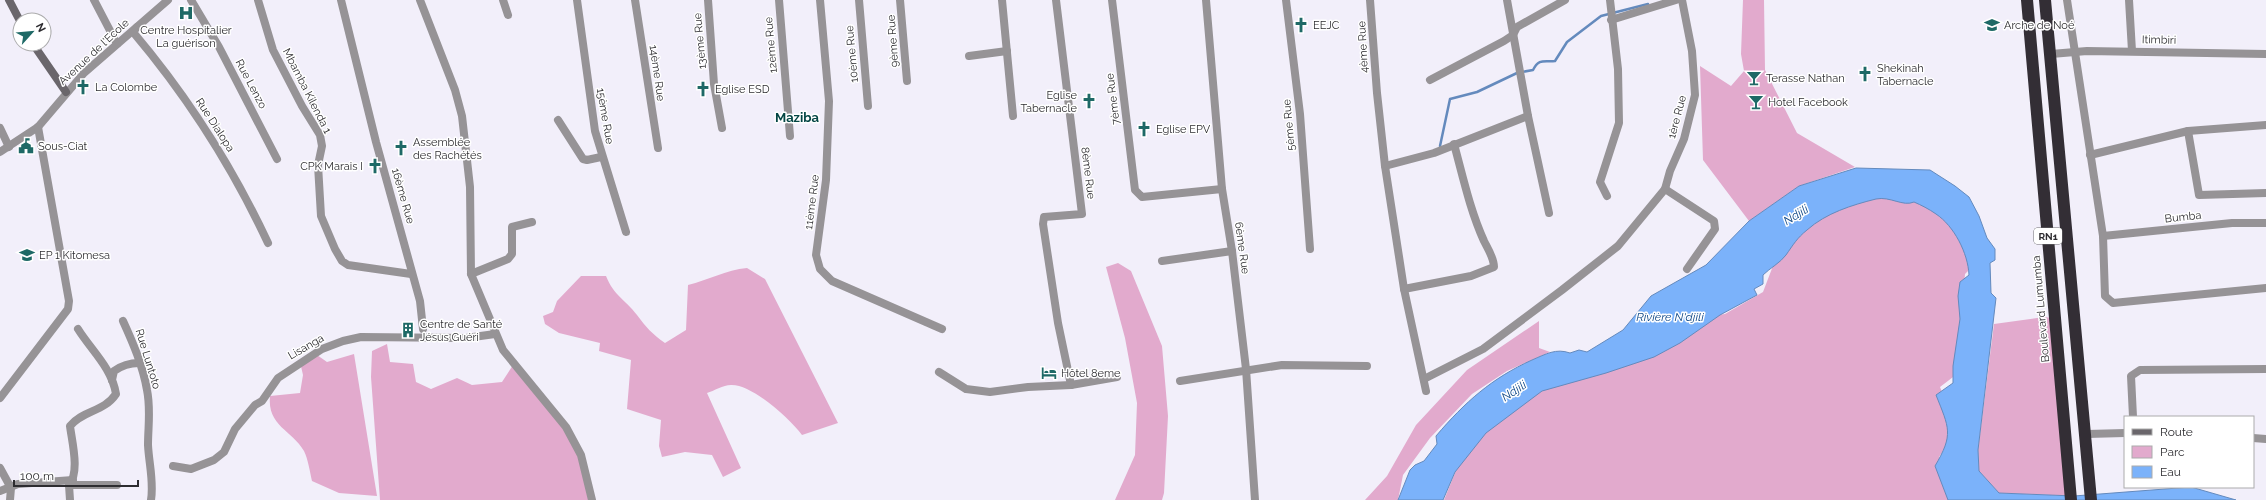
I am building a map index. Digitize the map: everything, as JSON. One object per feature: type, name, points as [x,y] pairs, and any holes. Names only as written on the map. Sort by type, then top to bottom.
[{"type":"highway","name":"Boulevard Lumumba","points":[[2027,0],[2071,500]]},
{"type":"highway","name":"RN1","points":[[2045,0],[2087,434],[2091,500]]},
{"type":"street","points":[[9,0],[15,12]]},
{"type":"street","points":[[94,0],[117,44]]},
{"type":"street","name":"Avenue de l'Ecole","points":[[0,152],[38,127],[66,92],[117,44],[168,0]]},
{"type":"street","name":"Rue Lenzo","points":[[190,0],[219,47],[276,159]]},
{"type":"street","name":"Mbamba Kilenda 1","points":[[258,0],[273,50],[302,106],[320,135],[322,146],[318,165],[320,216],[342,262],[348,265],[411,274]]},
{"type":"street","name":"16ème Rue","points":[[341,0],[411,274],[420,301],[423,329]]},
{"type":"street","points":[[420,0],[455,90],[462,116],[470,187],[471,274],[484,302],[495,334],[513,365],[566,427],[581,455],[592,500]]},
{"type":"street","points":[[503,0],[508,15]]},
{"type":"street","name":"15ème Rue","points":[[577,0],[591,111],[601,157],[626,232]]},
{"type":"street","name":"14ème Rue","points":[[635,0],[658,148]]},
{"type":"street","name":"13ème Rue","points":[[708,0],[714,84],[722,128]]},
{"type":"street","name":"12ème Rue","points":[[779,0],[790,136]]},
{"type":"street","name":"11ème Rue","points":[[820,0],[829,101],[826,180],[816,255],[820,269],[832,281],[942,329]]},
{"type":"street","name":"10ème Rue","points":[[859,0],[868,106]]},
{"type":"street","name":"9ème Rue","points":[[900,0],[906,81]]},
{"type":"street","points":[[1002,0],[1013,116]]},
{"type":"street","name":"8ème Rue","points":[[1056,0],[1082,214],[1044,217],[1043,224],[1057,316],[1071,385]]},
{"type":"street","name":"7ème Rue","points":[[1112,0],[1135,190],[1138,195],[1147,197],[1222,190]]},
{"type":"street","name":"6ème Rue","points":[[1206,0],[1222,190],[1232,251],[1246,369],[1255,500]]},
{"type":"street","name":"5ème Rue","points":[[1286,0],[1300,114],[1310,249]]},
{"type":"street","name":"4ème Rue","points":[[1370,0],[1377,93],[1385,166],[1404,289],[1426,391]]},
{"type":"street","points":[[1508,0],[1528,116],[1549,213]]},
{"type":"street","points":[[1607,196],[1600,182],[1619,123],[1618,69],[1610,0]]},
{"type":"street","points":[[1612,20],[1676,0]]},
{"type":"street","name":"1ère Rue","points":[[1666,189],[1670,171],[1684,139],[1695,95],[1692,51],[1682,0]]},
{"type":"street","points":[[2067,0],[2103,236],[2105,296],[2113,303],[2266,288]]},
{"type":"street","points":[[2129,0],[2132,51]]},
{"type":"street","points":[[1430,80],[1513,35],[1518,27],[1559,1]]},
{"type":"street","name":"Rue Dialopa","points":[[136,27],[133,32],[176,84],[241,187],[268,243]]},
{"type":"street","points":[[968,56],[1007,51]]},
{"type":"street","name":"Itimbiri","points":[[2051,54],[2132,51],[2266,54]]},
{"type":"street","points":[[38,52],[66,92]]},
{"type":"street","points":[[1385,166],[1434,153],[1528,116]]},
{"type":"street","points":[[558,120],[583,159],[587,160],[601,157]]},
{"type":"street","points":[[2090,155],[2188,131],[2266,126]]},
{"type":"street","points":[[0,398],[68,309],[69,301],[38,127]]},
{"type":"street","points":[[0,128],[9,147]]},
{"type":"street","points":[[2188,131],[2199,195],[2266,193]]},
{"type":"street","points":[[1404,289],[1471,276],[1494,267],[1493,260],[1476,224],[1454,144]]},
{"type":"street","points":[[1424,379],[1483,349],[1562,290],[1618,246],[1666,189],[1714,222],[1715,229],[1687,269]]},
{"type":"street","points":[[471,274],[508,259],[512,254],[512,228],[532,222]]},
{"type":"street","name":"Bumba","points":[[2103,236],[2232,223],[2266,223]]},
{"type":"street","points":[[1162,261],[1232,251]]},
{"type":"street","name":"Rue Luntoto","points":[[123,321],[139,363],[147,390],[150,414],[148,444],[153,489],[151,500]]},
{"type":"street","points":[[70,500],[74,462],[70,426],[80,418],[110,403],[116,394],[112,380],[98,356],[78,329]]},
{"type":"street","name":"Lisanga","points":[[173,466],[191,469],[214,460],[224,452],[235,429],[255,405],[262,401],[278,378],[322,349],[343,341],[361,337],[466,338],[495,334]]},
{"type":"street","points":[[112,380],[114,371],[118,368],[132,363],[139,363]]},
{"type":"street","points":[[1180,381],[1246,369],[1282,365],[1367,366]]},
{"type":"street","points":[[2133,416],[2130,376],[2140,370],[2266,369]]},
{"type":"street","points":[[940,372],[966,389],[990,392],[1028,387],[1071,385],[1117,377]]},
{"type":"street","points":[[2087,434],[2124,434]]},
{"type":"street","points":[[2254,438],[2266,438]]},
{"type":"street","points":[[0,468],[11,488],[10,500]]},
{"type":"street","points":[[0,491],[18,484],[71,482],[117,485]]},
{"type":"green space","points":[[1743,0],[1764,0],[1765,70],[1797,133],[1855,167],[1799,186],[1749,221],[1703,160],[1700,66],[1731,86],[1744,71],[1741,54]]},
{"type":"green space","points":[[1885,190],[1941,206],[1973,266],[1965,274],[1957,374],[1940,387],[1953,420],[1945,448],[1939,457],[1948,477],[1954,500],[1444,500],[1459,463],[1490,425],[1522,400],[1710,316],[1725,314],[1763,292],[1776,258],[1812,221]]},
{"type":"green space","points":[[1118,263],[1131,271],[1162,346],[1168,416],[1164,493],[1162,500],[1115,500],[1135,455],[1137,403],[1125,338],[1106,267]]},
{"type":"green space","points":[[747,268],[765,279],[838,423],[802,435],[789,420],[760,396],[740,386],[728,385],[707,393],[741,468],[723,477],[712,455],[685,452],[662,457],[659,446],[661,420],[627,409],[631,360],[599,351],[600,343],[559,333],[545,324],[543,316],[553,312],[557,301],[581,276],[606,276],[616,293],[656,337],[665,343],[686,330],[688,285],[732,271]]},
{"type":"green space","points":[[2044,317],[2052,318],[2074,496],[1999,493],[1979,471],[1978,450],[1994,324]]},
{"type":"green space","points":[[1539,321],[1539,348],[1550,352],[1507,371],[1472,394],[1430,438],[1403,475],[1398,500],[1365,500],[1387,476],[1416,425],[1467,370]]},
{"type":"green space","points":[[387,344],[390,362],[413,364],[416,382],[431,389],[457,378],[472,385],[502,382],[513,365],[566,427],[584,466],[591,500],[380,500],[371,377],[372,351]]},
{"type":"green space","points":[[354,354],[377,496],[339,493],[312,481],[304,451],[276,421],[270,406],[270,396],[300,393],[303,375],[300,362],[317,355],[327,362]]},
{"type":"water","name":"Rivière N'djili","points":[[1856,168],[1930,170],[1969,197],[1979,216],[1987,238],[1995,249],[1995,260],[1990,263],[1991,293],[1996,298],[1978,450],[1979,471],[1999,493],[2074,496],[2194,488],[2236,500],[1948,500],[1935,466],[1945,446],[1948,431],[1936,395],[1953,383],[1953,366],[1960,319],[1958,296],[1960,282],[1969,275],[1968,267],[1959,241],[1943,219],[1925,207],[1914,202],[1905,203],[1881,198],[1840,210],[1814,224],[1798,239],[1784,258],[1763,275],[1763,284],[1754,289],[1757,295],[1720,315],[1680,343],[1654,357],[1606,373],[1542,391],[1486,433],[1455,472],[1443,500],[1398,500],[1410,470],[1415,465],[1424,461],[1437,444],[1436,436],[1458,412],[1480,392],[1504,375],[1532,360],[1556,351],[1570,353],[1579,350],[1587,352],[1623,330],[1651,296],[1706,265],[1749,221],[1799,186]]},
{"type":"waterway","points":[[1522,72],[1533,70],[1540,62],[1555,61],[1567,42],[1601,16],[1648,4]]},
{"type":"waterway","points":[[1440,146],[1450,99],[1477,92],[1517,73]]},
{"type":"place","name":"Centre Hospitalier La guérison","points":[[186,13]]},
{"type":"place","name":"EEJC","points":[[1301,25]]},
{"type":"place","name":"Arche de Noé","points":[[1992,25]]},
{"type":"place","name":"Shekinah Tabernacle","points":[[1865,74]]},
{"type":"place","name":"Terasse Nathan","points":[[1754,78]]},
{"type":"place","name":"La Colombe","points":[[83,87]]},
{"type":"place","name":"Eglise ESD","points":[[703,89]]},
{"type":"place","name":"Eglise Tabernacle","points":[[1089,101]]},
{"type":"place","name":"Hotel Facebook","points":[[1756,102]]},
{"type":"place","name":"Eglise EPV","points":[[1144,129]]},
{"type":"place","name":"Sous-Ciat","points":[[26,146]]},
{"type":"place","name":"Assemblée des Rachétés","points":[[401,148]]},
{"type":"place","name":"CPK Marais I","points":[[375,166]]},
{"type":"place","name":"EP 1 Kitomesa","points":[[27,255]]},
{"type":"place","name":"Centre de Santé Jésus Guéri","points":[[408,330]]},
{"type":"place","name":"Hôtel 8eme","points":[[1049,373]]},
{"type":"district","name":"Maziba","points":[[797,117]]},
{"type":"water label","name":"Ndjili","points":[[1796,215]]},
{"type":"water label","name":"Ndjili","points":[[1514,391]]}]
